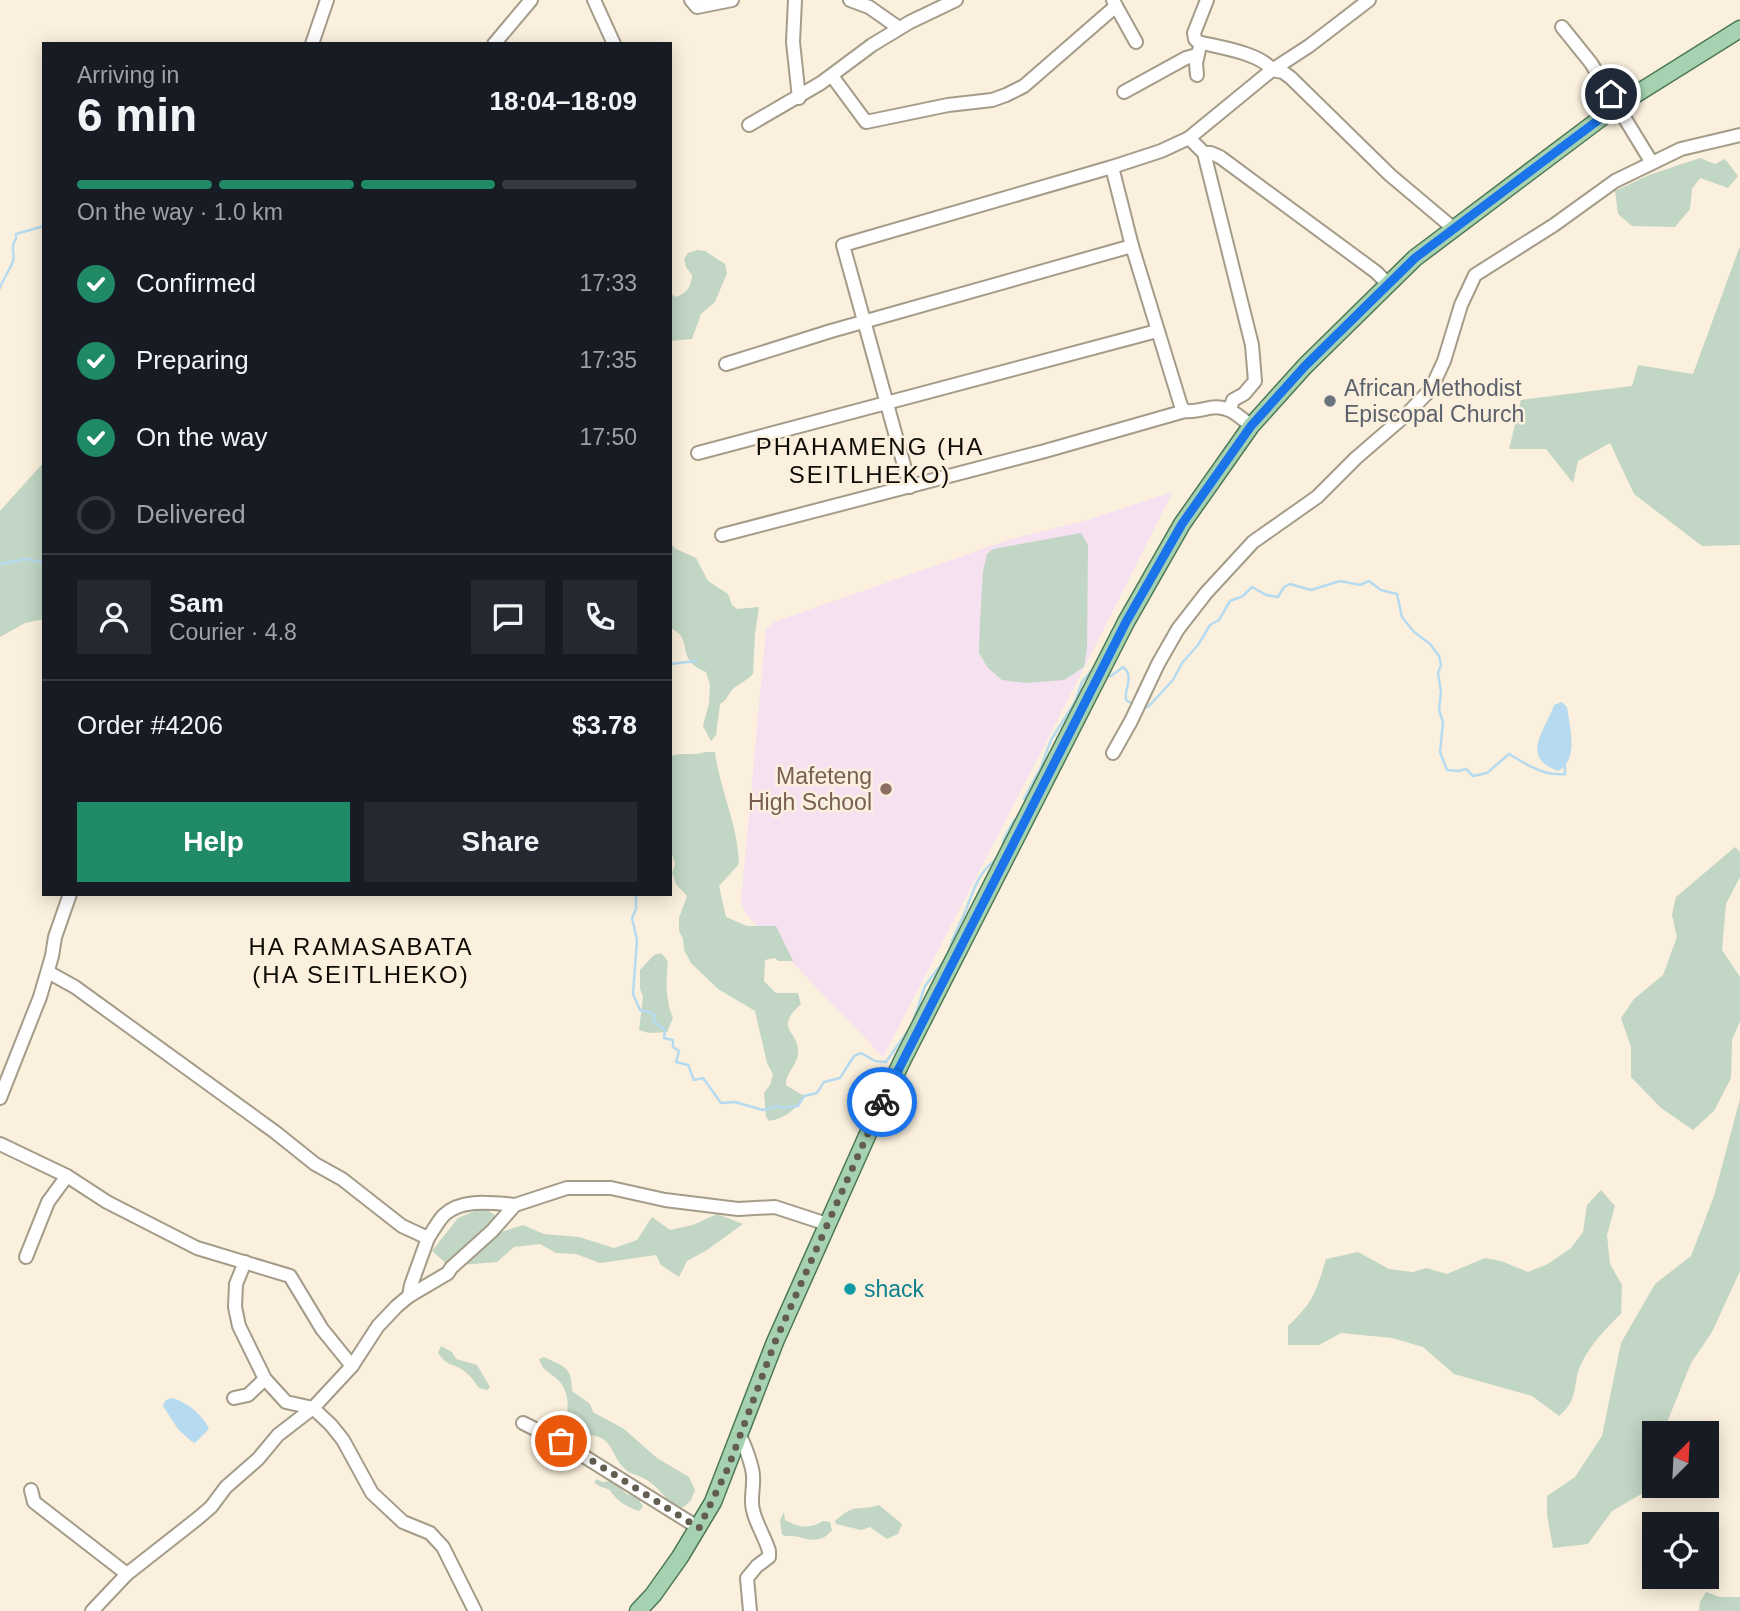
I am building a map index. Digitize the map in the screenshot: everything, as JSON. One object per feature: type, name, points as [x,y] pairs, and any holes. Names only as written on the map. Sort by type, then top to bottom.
[{"type":"main road","points":[[638,1611],[653,1595],[699,1528],[728,1468],[738,1435],[775,1342],[903,1059],[1126,622],[1182,524],[1251,426],[1305,366],[1388,284],[1453,228],[1617,106],[1740,29]]},
{"type":"street","points":[[313,42],[327,0]]},
{"type":"street","points":[[496,42],[531,0]]},
{"type":"street","points":[[594,0],[613,42]]},
{"type":"street","points":[[691,0],[697,7],[732,0]]},
{"type":"street","points":[[795,0],[793,42],[799,98]]},
{"type":"street","points":[[850,0],[869,7],[899,28]]},
{"type":"street","points":[[749,125],[799,98],[899,28],[956,0]]},
{"type":"street","points":[[1197,75],[1200,49],[1194,33],[1207,0]]},
{"type":"street","points":[[910,487],[843,244],[1161,151],[1189,138],[1272,70],[1369,0]]},
{"type":"street","points":[[832,76],[866,122],[947,105],[992,100],[1024,86],[1114,3],[1136,42]]},
{"type":"street","points":[[1562,27],[1591,63],[1652,163]]},
{"type":"street","points":[[1124,92],[1200,49],[1257,58],[1267,63],[1272,70],[1283,72],[1291,78],[1372,158],[1453,228]]},
{"type":"street","points":[[1113,753],[1178,629],[1214,584],[1253,542],[1317,498],[1431,389],[1444,361],[1464,297],[1475,275],[1554,225],[1615,181],[1681,149],[1740,135]]},
{"type":"street","points":[[1189,138],[1203,153],[1252,345],[1255,380],[1244,394],[1233,400],[1230,410]]},
{"type":"street","points":[[1203,153],[1220,157],[1376,272],[1388,284]]},
{"type":"street","points":[[1112,167],[1157,331],[1181,406],[1185,411]]},
{"type":"street","points":[[726,364],[1132,246]]},
{"type":"street","points":[[698,453],[1157,331]]},
{"type":"street","points":[[722,535],[910,487],[1185,411],[1216,407],[1230,410],[1251,426]]},
{"type":"street","points":[[0,1098],[25,1039],[48,972],[55,937],[69,896]]},
{"type":"street","points":[[48,972],[86,995],[315,1164],[342,1179],[402,1226],[428,1238]]},
{"type":"street","points":[[0,1144],[66,1176],[107,1202],[197,1248],[290,1276],[322,1329],[352,1366]]},
{"type":"street","points":[[26,1258],[48,1202],[66,1176]]},
{"type":"street","points":[[410,1296],[411,1285],[428,1238],[445,1214],[461,1205],[515,1205],[567,1188],[611,1188],[665,1200],[717,1207],[775,1207],[827,1224]]},
{"type":"street","points":[[92,1611],[127,1574],[211,1507],[226,1487],[258,1459],[278,1435],[313,1408],[352,1366],[378,1326],[397,1306],[448,1273],[515,1205]]},
{"type":"street","points":[[245,1262],[236,1284],[235,1307],[239,1326],[265,1379],[286,1402],[313,1408],[331,1424],[343,1440],[372,1493],[403,1522],[430,1533],[443,1547],[475,1611]]},
{"type":"street","points":[[234,1398],[248,1395],[265,1379]]},
{"type":"street","points":[[523,1423],[561,1441],[699,1528]]},
{"type":"street","points":[[738,1435],[744,1441],[754,1474],[751,1505],[769,1551],[769,1558],[757,1566],[747,1578],[750,1611]]},
{"type":"street","points":[[31,1490],[34,1502],[127,1574]]},
{"type":"shaded area","name":"Mafeteng High School","points":[[1169,493],[1171,495],[1075,686],[883,1057],[746,914],[741,902],[766,629],[774,622],[1011,539],[1087,520]]},
{"type":"green space","points":[[1700,158],[1715,164],[1725,159],[1738,176],[1728,188],[1700,178],[1692,189],[1690,209],[1675,227],[1632,226],[1618,214],[1615,191],[1649,175]]},
{"type":"green space","points":[[1740,246],[1740,545],[1702,546],[1634,494],[1610,443],[1578,461],[1573,483],[1546,449],[1509,449],[1521,400],[1632,386],[1638,365],[1693,374]]},
{"type":"green space","points":[[705,251],[725,264],[727,273],[715,302],[701,314],[692,339],[672,341],[672,295],[677,297],[684,293],[691,282],[692,275],[684,259],[688,253]]},
{"type":"green space","points":[[42,464],[42,619],[25,623],[0,637],[0,511]]},
{"type":"green space","points":[[1081,533],[1088,545],[1087,648],[1084,667],[1064,680],[1027,683],[1002,680],[988,668],[979,653],[983,572],[987,554],[993,549]]},
{"type":"green space","points":[[672,545],[696,558],[708,581],[728,594],[732,605],[737,609],[759,607],[753,674],[734,688],[720,704],[716,735],[711,741],[703,726],[710,685],[706,672],[690,661],[678,633],[672,629]]},
{"type":"green space","points":[[715,752],[738,850],[739,864],[719,886],[726,917],[747,926],[776,926],[793,961],[778,961],[775,958],[765,960],[764,981],[776,993],[798,993],[801,1004],[788,1025],[798,1046],[798,1054],[786,1085],[804,1096],[790,1113],[769,1121],[766,1117],[764,1093],[773,1074],[767,1063],[755,1011],[718,989],[691,963],[679,931],[679,918],[687,896],[676,884],[672,873],[675,864],[672,854],[672,756]]},
{"type":"green space","points":[[1735,847],[1740,852],[1740,877],[1726,904],[1722,950],[1740,977],[1740,1021],[1732,1040],[1731,1078],[1714,1111],[1693,1130],[1661,1108],[1631,1077],[1631,1047],[1621,1018],[1634,999],[1663,975],[1677,937],[1672,915],[1676,897]]},
{"type":"green space","points":[[661,953],[668,961],[667,990],[673,1018],[667,1032],[649,1033],[639,1030],[643,997],[640,970],[654,955]]},
{"type":"green space","points":[[1740,1099],[1740,1271],[1712,1332],[1691,1363],[1668,1421],[1642,1421],[1642,1494],[1612,1511],[1588,1544],[1553,1548],[1547,1515],[1547,1496],[1575,1477],[1602,1436],[1621,1343],[1655,1284],[1691,1256],[1714,1196]]},
{"type":"green space","points":[[1601,1190],[1615,1206],[1607,1235],[1610,1264],[1622,1285],[1621,1314],[1586,1355],[1570,1403],[1559,1416],[1532,1396],[1454,1374],[1423,1347],[1392,1338],[1341,1333],[1319,1345],[1288,1345],[1288,1326],[1313,1296],[1326,1259],[1358,1252],[1389,1269],[1413,1272],[1426,1268],[1447,1274],[1485,1258],[1501,1261],[1528,1272],[1548,1264],[1571,1248],[1583,1232],[1587,1205]]},
{"type":"green space","points":[[484,1207],[497,1217],[501,1232],[523,1225],[544,1234],[579,1237],[614,1248],[637,1240],[652,1217],[670,1230],[693,1225],[717,1214],[743,1224],[687,1261],[679,1277],[661,1265],[656,1255],[600,1263],[576,1254],[556,1253],[540,1244],[514,1247],[497,1262],[449,1266],[432,1251],[458,1218]]},
{"type":"green space","points":[[441,1346],[452,1352],[456,1359],[477,1365],[490,1387],[487,1390],[479,1388],[465,1372],[445,1361],[438,1353]]},
{"type":"green space","points":[[544,1357],[566,1368],[572,1391],[590,1404],[593,1412],[624,1429],[657,1458],[689,1477],[695,1490],[684,1507],[674,1508],[652,1484],[626,1470],[601,1438],[589,1435],[569,1436],[563,1429],[567,1417],[567,1397],[558,1380],[542,1366],[539,1359]]},
{"type":"green space","points":[[597,1479],[602,1482],[612,1481],[627,1494],[638,1497],[643,1507],[639,1511],[627,1506],[610,1490],[594,1482]]},
{"type":"green space","points":[[879,1505],[902,1524],[898,1534],[887,1539],[870,1527],[861,1530],[836,1524],[835,1521],[852,1509]]},
{"type":"green space","points":[[784,1512],[785,1520],[795,1525],[809,1526],[823,1521],[830,1522],[832,1530],[817,1540],[782,1535],[780,1520]]},
{"type":"green space","points":[[1706,1592],[1720,1597],[1740,1597],[1740,1611],[1699,1611],[1700,1602]]},
{"type":"water","points":[[1562,702],[1567,707],[1572,742],[1569,759],[1558,771],[1546,765],[1537,750],[1538,741],[1554,705]]},
{"type":"water","points":[[171,1398],[188,1405],[209,1429],[195,1443],[178,1429],[163,1406],[165,1401]]},
{"type":"waterway","points":[[0,288],[13,261],[16,234],[42,227]]},
{"type":"waterway","points":[[0,564],[27,559],[42,563]]},
{"type":"waterway","points":[[1144,707],[1148,707],[1173,680],[1182,663],[1198,645],[1210,625],[1219,620],[1230,601],[1243,596],[1252,587],[1266,595],[1278,597],[1284,587],[1290,584],[1311,590],[1340,581],[1360,585],[1369,581],[1381,590],[1397,594],[1402,617],[1439,656],[1439,710],[1443,722],[1440,752],[1447,770],[1466,769],[1473,776],[1487,773],[1509,754],[1536,769],[1550,773],[1565,774],[1565,766]]},
{"type":"waterway","points":[[672,664],[697,661]]},
{"type":"waterway","points":[[1107,676],[1123,667],[1129,678],[1126,700],[1134,705]]},
{"type":"waterway","points":[[1024,799],[1041,767],[1051,740],[1075,702],[1082,682],[1092,670]]},
{"type":"waterway","points":[[1002,848],[1014,820]]},
{"type":"waterway","points":[[949,952],[978,881],[998,858]]},
{"type":"waterway","points":[[636,896],[636,909],[632,918],[637,940],[633,994],[640,1010],[655,1016],[653,1021],[665,1030],[664,1038],[673,1040],[673,1047],[679,1051],[676,1062],[688,1065],[694,1080],[703,1078],[721,1103],[735,1102],[763,1110],[778,1106],[798,1106],[804,1096],[817,1093],[824,1082],[840,1078],[854,1056],[861,1053],[875,1061],[886,1062],[912,1025],[925,986],[946,958]]},
{"type":"way so far","points":[[561,1441],[699,1528],[728,1468],[738,1435],[775,1342],[882,1102]]},
{"type":"place","name":"African Methodist Episcopal Church","points":[[1330,401]]},
{"type":"place","name":"Mafeteng High School","points":[[886,789]]},
{"type":"place","name":"shack","points":[[850,1289]]},
{"type":"district","name":"PHAHAMENG (HA SEITLHEKO)","points":[[870,461]]},
{"type":"district","name":"HA RAMASABATA (HA SEITLHEKO)","points":[[361,961]]},
{"type":"route","points":[[882,1102],[1126,622],[1182,524],[1232,452],[1251,426],[1305,366],[1415,258],[1617,106],[1611,94]]}]
